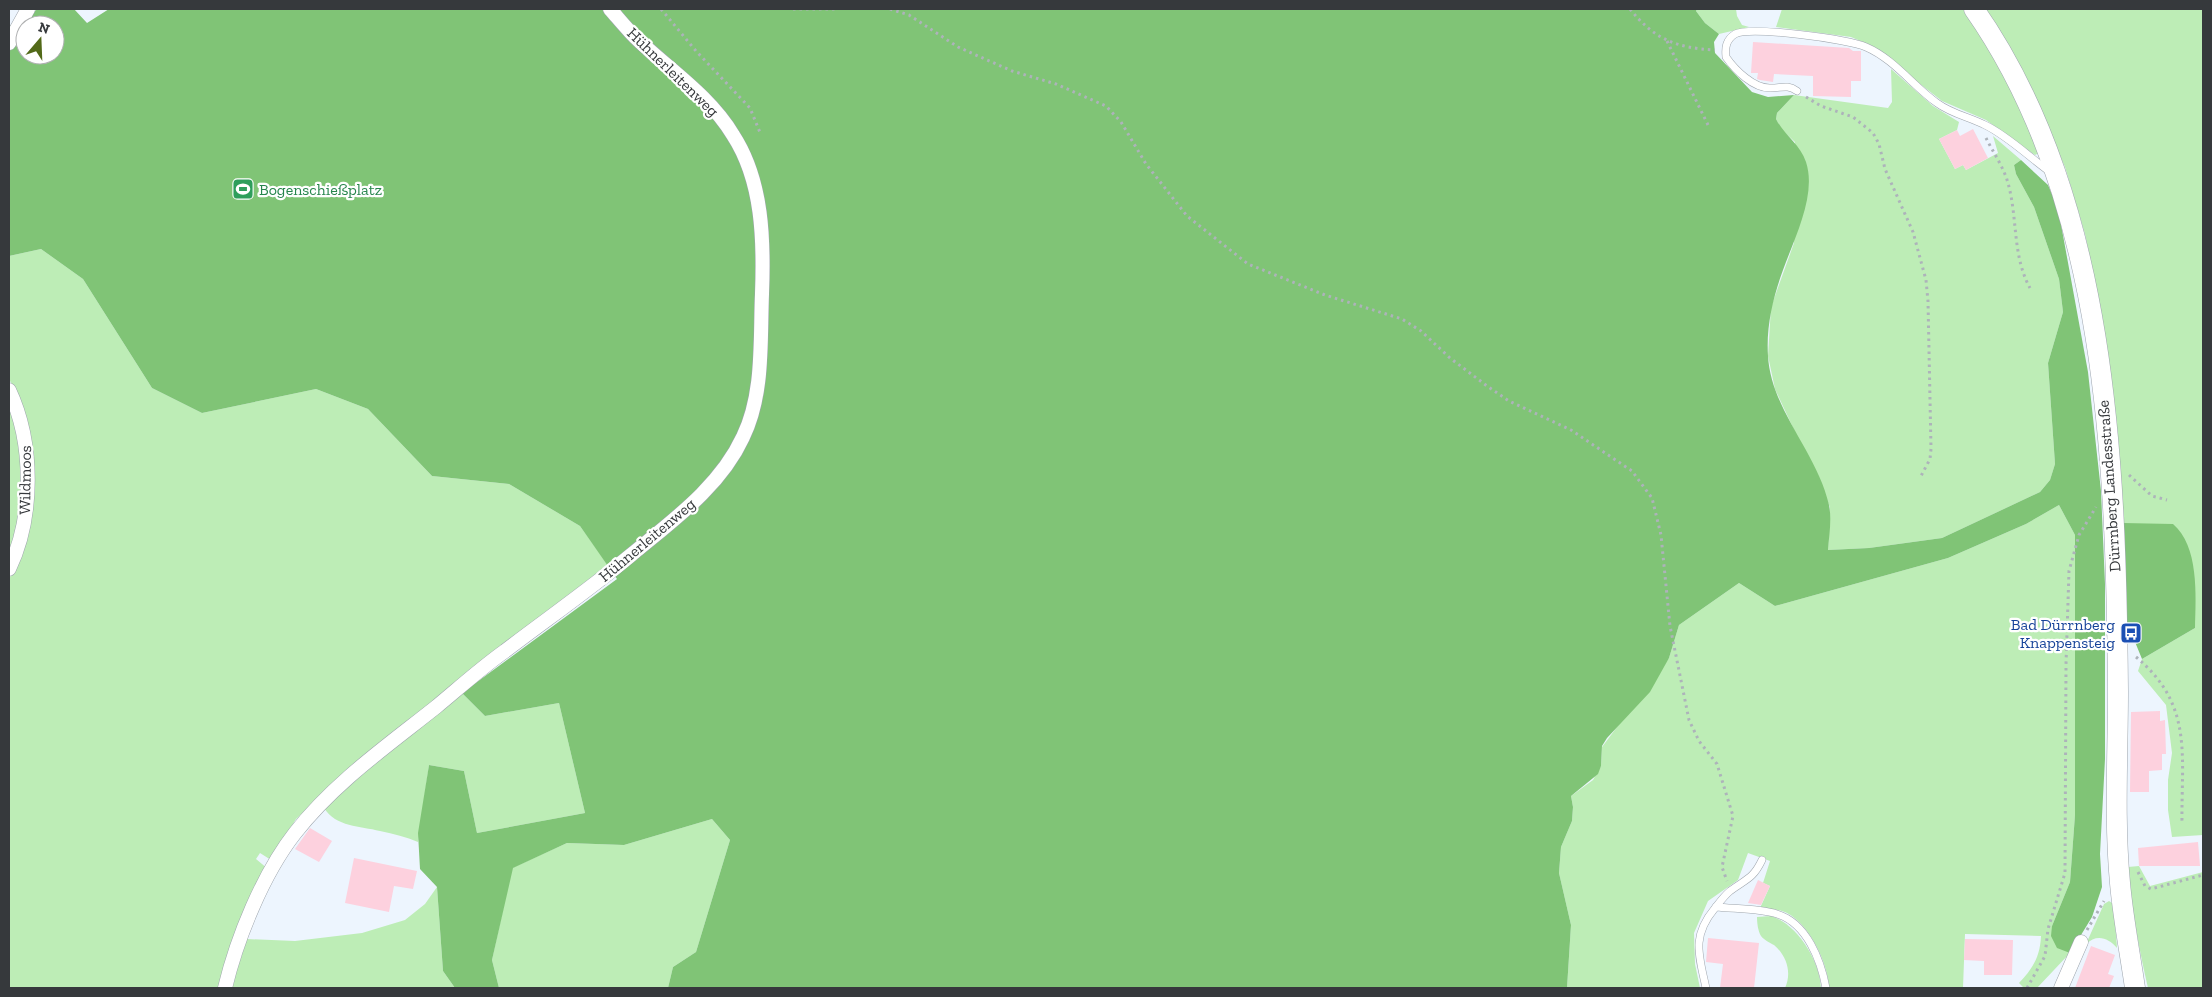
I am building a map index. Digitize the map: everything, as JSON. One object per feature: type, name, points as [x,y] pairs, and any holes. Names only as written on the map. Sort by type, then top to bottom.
[{"type":"main road","name":"Dürrnberg Landesstraße","points":[[1974,9],[2005,59],[2027,102],[2058,178],[2073,224],[2086,281],[2097,350],[2108,452],[2117,644],[2120,884],[2135,988]]},
{"type":"street","points":[[9,43],[28,9]]},
{"type":"street","name":"Hühnerleitenweg","points":[[225,988],[240,941],[265,883],[282,852],[314,811],[382,748],[501,653],[617,567],[681,514],[708,488],[730,461],[751,418],[757,390],[762,273],[758,200],[749,165],[735,137],[720,115],[634,36],[610,9]]},
{"type":"street","name":"Wildmoos","points":[[9,390],[26,438],[28,468],[24,532],[9,569]]},
{"type":"street","points":[[2061,988],[2081,942]]},
{"type":"lane","points":[[1797,92],[1788,86],[1770,89],[1755,84],[1730,62],[1725,50],[1726,43],[1737,33],[1748,31],[1818,37],[1858,44],[1877,52],[1947,110],[1997,132],[2058,178]]},
{"type":"lane","points":[[1706,988],[1698,946],[1702,928],[1716,907],[1730,892],[1751,878],[1762,860]]},
{"type":"lane","points":[[1716,907],[1775,913],[1792,921],[1807,938],[1826,988]]},
{"type":"path","points":[[661,9],[696,51],[750,108],[761,135]]},
{"type":"path","points":[[793,9],[838,9]]},
{"type":"path","points":[[890,9],[909,15],[958,47],[1012,71],[1072,90],[1106,106],[1121,122],[1146,164],[1187,216],[1248,264],[1325,295],[1402,319],[1422,331],[1450,358],[1509,401],[1570,430],[1632,471],[1652,498],[1661,535],[1670,626],[1689,720],[1699,741],[1717,764],[1733,816],[1722,867],[1730,892]]},
{"type":"path","points":[[1630,9],[1651,32],[1666,41],[1696,49],[1725,50]]},
{"type":"path","points":[[1666,41],[1708,125]]},
{"type":"path","points":[[1797,92],[1820,106],[1853,117],[1873,133],[1879,144],[1885,169],[1913,232],[1926,280],[1928,301],[1931,449],[1930,459],[1921,476]]},
{"type":"path","points":[[1977,122],[2008,183],[2017,253],[2022,273],[2030,288]]},
{"type":"path","points":[[2108,452],[2144,490],[2152,496],[2167,500]]},
{"type":"path","points":[[2027,988],[2045,956],[2048,929],[2065,872],[2068,571],[2079,535],[2110,486]]},
{"type":"path","points":[[2117,644],[2154,674],[2172,700],[2177,712],[2181,757],[2182,824]]},
{"type":"path","points":[[2151,889],[2203,875]]},
{"type":"path","points":[[2081,942],[2103,902],[2120,884]]},
{"type":"green space","points":[[38,9],[74,9],[87,23],[109,9],[1697,9],[1696,11],[1705,23],[1719,34],[1714,42],[1715,53],[1752,92],[1768,97],[1794,95],[1777,113],[1776,119],[1796,145],[1806,162],[1809,188],[1803,217],[1773,301],[1768,334],[1768,356],[1771,376],[1777,395],[1815,467],[1829,505],[1830,528],[1828,550],[1869,548],[1942,538],[2040,492],[2050,480],[2055,464],[2048,363],[2063,312],[2059,279],[2034,207],[2016,174],[2014,165],[2021,160],[2048,185],[2058,208],[2088,372],[2101,491],[2105,584],[2105,759],[2100,854],[2102,887],[2092,917],[2070,953],[2057,948],[2051,936],[2052,926],[2070,882],[2075,815],[2075,535],[2059,505],[2026,524],[1948,558],[1775,606],[1739,583],[1679,625],[1669,658],[1650,692],[1607,738],[1602,746],[1601,766],[1598,774],[1571,796],[1573,807],[1572,821],[1561,847],[1559,873],[1571,925],[1567,988],[668,988],[673,967],[696,952],[730,840],[712,819],[624,845],[567,843],[513,868],[492,960],[499,988],[455,988],[443,971],[437,887],[420,869],[418,833],[429,765],[464,771],[477,833],[585,813],[559,703],[485,716],[462,693],[617,579],[580,526],[509,484],[432,476],[368,409],[316,389],[202,413],[152,388],[83,279],[41,249],[9,256],[9,26],[15,22],[15,65],[65,65],[65,15],[28,15]]},
{"type":"green space","points":[[1697,9],[1736,9],[1737,16],[1742,25],[1749,27],[1719,34],[1705,23],[1696,11]]},
{"type":"green space","points":[[1782,9],[1963,9],[2001,67],[2041,152],[2035,155],[1986,120],[1942,101],[1870,45],[1851,37],[1776,27]]},
{"type":"green space","points":[[1984,9],[2203,9],[2203,835],[2172,837],[2168,810],[2168,780],[2172,753],[2166,705],[2138,671],[2142,659],[2195,628],[2123,523],[2111,391],[2100,306],[2085,234],[2065,167],[2034,97],[2001,35]]},
{"type":"green space","points":[[1891,69],[1933,106],[1959,122],[1957,130],[1939,139],[1955,169],[1963,165],[1966,170],[1998,153],[1993,136],[2021,160],[2014,165],[2016,174],[2034,207],[2059,279],[2063,312],[2048,363],[2055,464],[2050,480],[2040,492],[1942,538],[1869,548],[1828,550],[1830,507],[1775,389],[1768,356],[1771,307],[1794,243],[1795,142],[1781,129],[1776,119],[1777,113],[1794,95],[1888,108],[1892,102]]},
{"type":"green space","points":[[41,249],[83,279],[152,388],[202,413],[316,389],[368,409],[432,476],[509,484],[580,526],[608,565],[487,656],[335,784],[296,819],[271,860],[260,853],[256,859],[268,869],[220,988],[9,988],[9,580],[24,542],[20,400],[9,379],[9,256]]},
{"type":"green space","points":[[9,403],[19,443],[22,480],[18,518],[9,558]]},
{"type":"green space","points":[[2059,505],[2075,535],[2075,815],[2070,882],[2052,926],[2070,953],[2037,988],[2024,988],[2019,983],[2035,962],[2041,936],[1965,934],[1963,988],[1829,988],[1821,956],[1803,926],[1787,913],[1774,909],[1760,908],[1770,886],[1763,883],[1770,861],[1748,853],[1738,880],[1708,901],[1694,933],[1695,964],[1700,988],[1567,988],[1571,925],[1559,873],[1561,847],[1572,821],[1573,807],[1571,796],[1593,780],[1601,766],[1602,747],[1669,658],[1679,625],[1739,583],[1775,606],[1948,558],[2026,524]]},
{"type":"green space","points":[[2123,523],[2173,524],[2188,545],[2194,572],[2195,628],[2142,659],[2126,620]]},
{"type":"green space","points":[[462,693],[485,716],[559,703],[585,813],[477,833],[464,771],[429,765],[418,842],[395,834],[349,825],[329,814],[324,808],[426,719]]},
{"type":"green space","points":[[712,819],[730,840],[696,952],[673,967],[668,988],[499,988],[492,960],[512,868],[567,843],[624,845]]},
{"type":"green space","points":[[2139,866],[2150,886],[2203,872],[2202,988],[2148,988],[2131,898],[2128,867]]},
{"type":"green space","points":[[437,887],[443,971],[455,988],[231,988],[247,939],[295,941],[362,933],[405,920],[425,904]]},
{"type":"green space","points":[[2109,901],[2114,908],[2117,948],[2110,941],[2102,938],[2094,939],[2086,944],[2104,904]]},
{"type":"green space","points":[[1771,916],[1781,920],[1790,927],[1812,955],[1820,977],[1821,988],[1785,988],[1788,971],[1785,959],[1774,945],[1761,936],[1758,927],[1757,917]]},
{"type":"building","points":[[1753,42],[1849,48],[1853,51],[1861,51],[1861,81],[1851,81],[1851,97],[1813,96],[1813,76],[1774,74],[1773,82],[1757,79],[1758,73],[1751,73]]},
{"type":"building","points":[[1973,129],[1988,158],[1966,170],[1963,165],[1955,169],[1939,139],[1957,130],[1960,136]]},
{"type":"building","points":[[2160,711],[2160,721],[2165,720],[2166,754],[2162,754],[2162,770],[2149,771],[2149,792],[2130,792],[2131,712]]},
{"type":"building","points":[[310,828],[332,841],[319,862],[295,849]]},
{"type":"building","points":[[2198,842],[2200,866],[2139,866],[2138,848]]},
{"type":"building","points":[[354,858],[417,871],[413,889],[394,886],[389,912],[345,903]]},
{"type":"building","points":[[1758,880],[1770,886],[1761,905],[1748,903]]},
{"type":"building","points":[[1708,938],[1759,943],[1754,988],[1720,988],[1723,964],[1706,962]]},
{"type":"building","points":[[1965,939],[2013,940],[2012,975],[1984,975],[1984,961],[1964,960]]},
{"type":"building","points":[[2091,946],[2115,955],[2108,974],[2114,976],[2109,988],[2075,988]]},
{"type":"place","name":"Bogenschießplatz","points":[[243,189]]},
{"type":"place","name":"Bad Dürrnberg Knappensteig","points":[[2131,633]]}]
